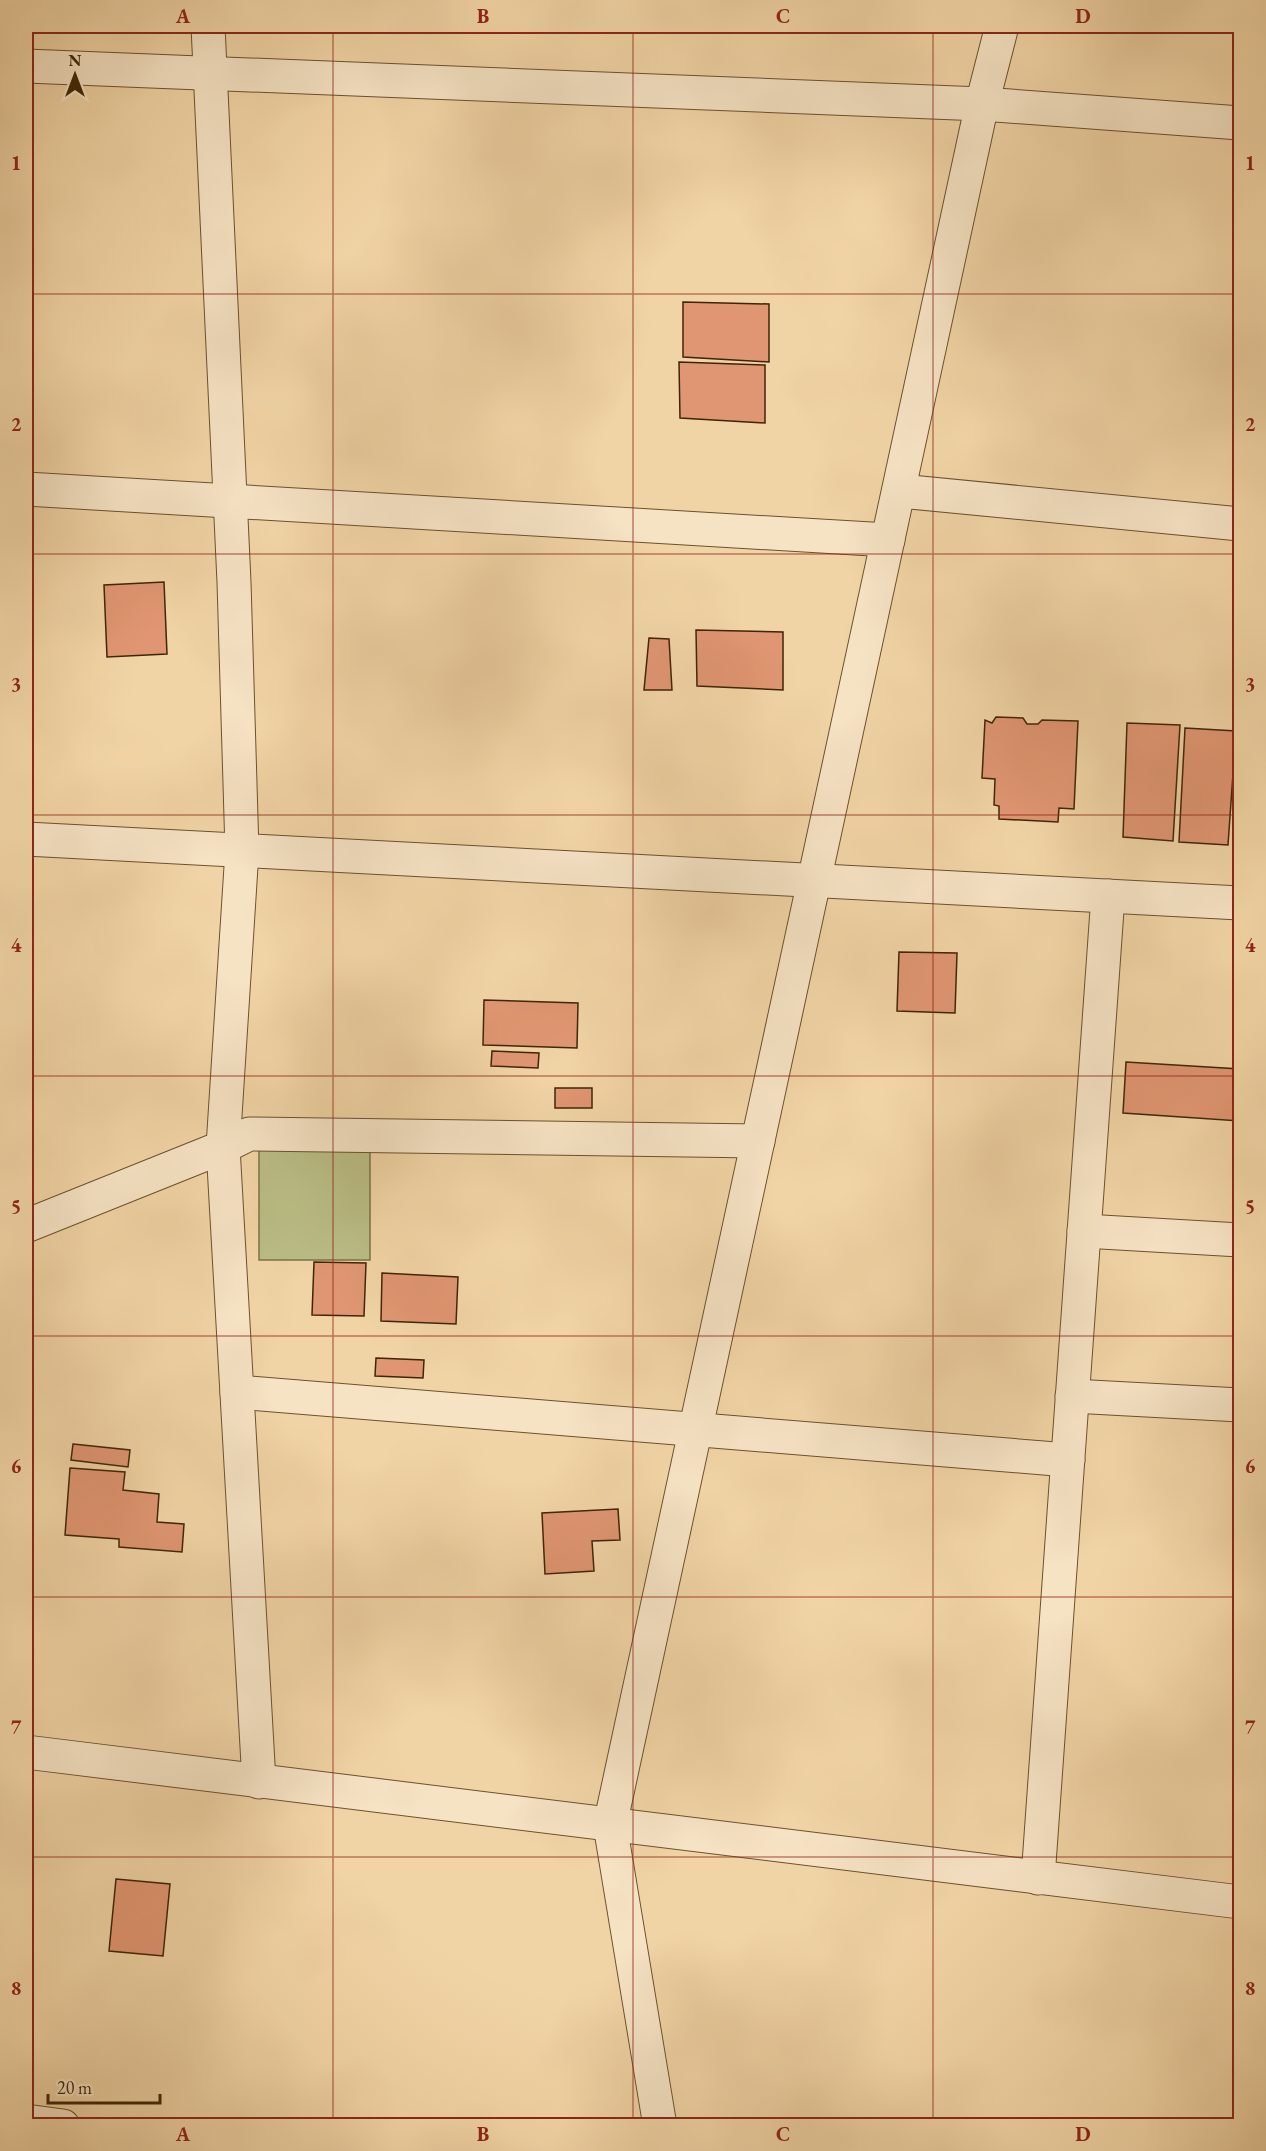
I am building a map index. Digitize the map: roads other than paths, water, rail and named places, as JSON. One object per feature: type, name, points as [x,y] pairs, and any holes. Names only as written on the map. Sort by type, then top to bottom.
[{"type":"street","points":[[208,26],[231,502],[242,850],[223,1147],[259,1782]]},
{"type":"street","points":[[660,2126],[610,1825],[982,104],[1002,26]]},
{"type":"street","points":[[26,66],[982,104],[1240,123]]},
{"type":"street","points":[[26,489],[888,540]]},
{"type":"street","points":[[900,491],[1240,524]]},
{"type":"street","points":[[26,839],[1240,903]]},
{"type":"street","points":[[1038,1878],[1108,896]]},
{"type":"street","points":[[26,1226],[223,1147],[249,1134],[758,1141]]},
{"type":"street","points":[[1084,1231],[1240,1240]]},
{"type":"street","points":[[237,1392],[1068,1460]]},
{"type":"street","points":[[1072,1396],[1240,1405]]},
{"type":"street","points":[[26,1752],[1240,1902]]},
{"type":"street","points":[[26,2121],[63,2126]]}]
